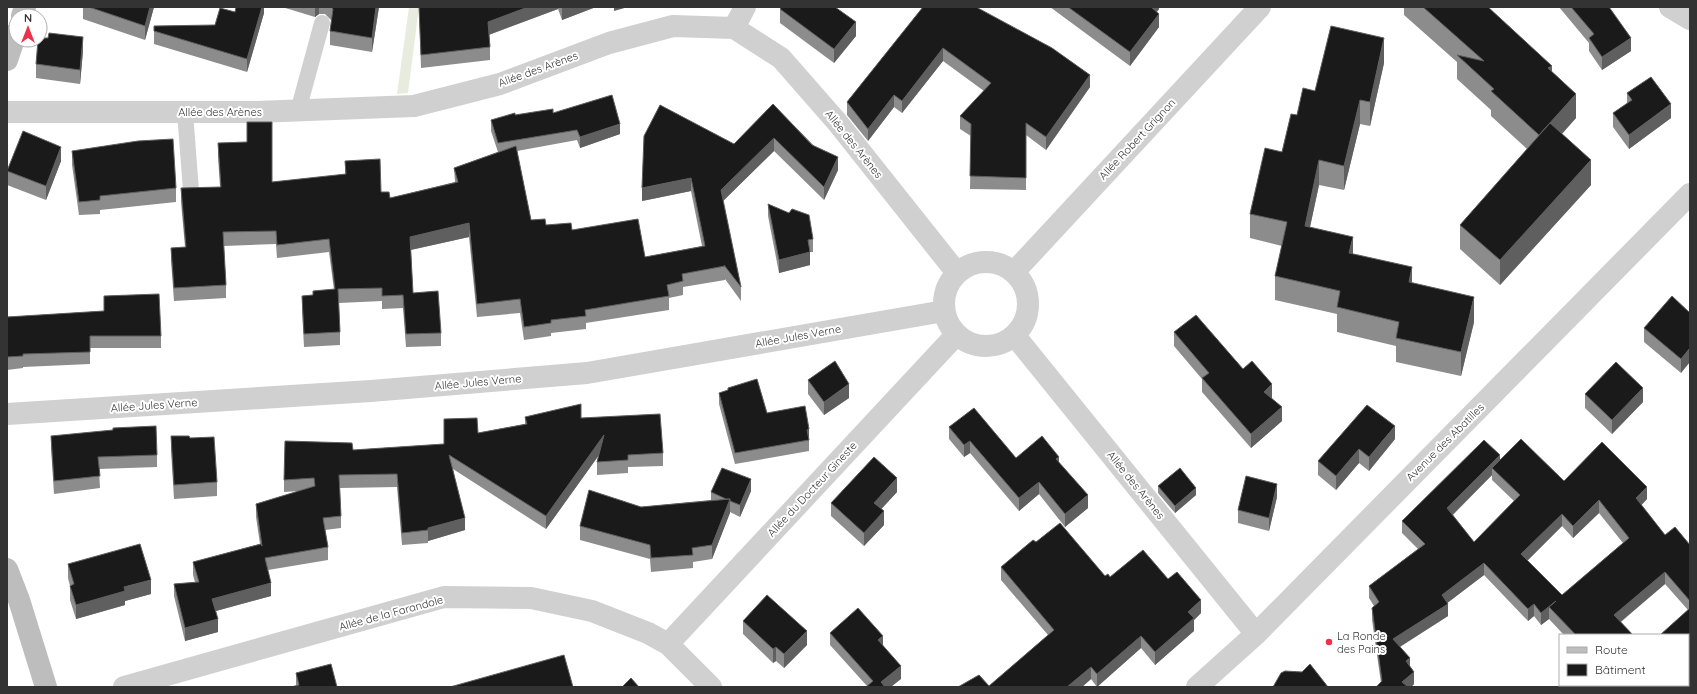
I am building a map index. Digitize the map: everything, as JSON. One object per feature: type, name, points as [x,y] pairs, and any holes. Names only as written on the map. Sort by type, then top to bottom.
[{"type":"main road","points":[[7,60],[11,48]]},
{"type":"main road","points":[[7,569],[19,600],[46,687]]},
{"type":"street","points":[[734,28],[745,7]]},
{"type":"street","name":"Allée Robert Grignon","points":[[1014,272],[1260,7]]},
{"type":"street","points":[[1670,7],[1690,19]]},
{"type":"street","name":"Allée des Arènes","points":[[7,112],[256,112],[414,106],[500,84],[609,43],[673,26],[734,28],[781,58],[837,122],[957,273]]},
{"type":"street","name":"Avenue des Abatilles","points":[[1197,687],[1256,634],[1690,194]]},
{"type":"street","points":[[979,262],[991,262],[1003,265],[1014,272],[1023,283],[1028,297],[1029,311],[1024,325],[1015,336],[1004,343],[992,347],[979,347],[967,343],[956,335],[948,324],[944,311],[944,297],[948,284],[957,273],[967,266],[979,262]]},
{"type":"street","name":"Allée Jules Verne","points":[[7,414],[371,392],[587,372],[944,311]]},
{"type":"street","name":"Allée du Docteur Gineste","points":[[668,644],[956,335]]},
{"type":"street","name":"Allée des Arènes","points":[[1015,336],[1256,634]]},
{"type":"street","name":"Allée de la Farandole","points":[[124,687],[444,597],[531,598],[592,611],[648,633],[668,644],[711,687]]},
{"type":"lane","points":[[298,111],[322,23]]},
{"type":"lane","points":[[185,112],[191,191]]},
{"type":"shaded area","points":[[409,7],[419,7],[408,93],[397,94]]},
{"type":"building","points":[[89,7],[150,7],[145,26]]},
{"type":"building","points":[[236,7],[262,7],[247,59],[154,31],[154,26],[215,25],[220,8],[235,12]]},
{"type":"building","points":[[331,7],[376,7],[372,38],[330,31],[333,9]]},
{"type":"building","points":[[419,7],[528,7],[488,22],[490,47],[421,55]]},
{"type":"building","points":[[782,7],[835,7],[856,22],[834,49],[780,9]]},
{"type":"building","points":[[923,7],[976,7],[1052,48],[1090,75],[1046,137],[1026,123],[1026,178],[970,176],[971,124],[960,116],[991,83],[943,48],[902,101],[894,95],[868,129],[847,102]]},
{"type":"building","points":[[1068,7],[1151,7],[1159,14],[1130,52]]},
{"type":"building","points":[[1423,7],[1488,7],[1552,66],[1548,68],[1576,94],[1539,135],[1491,91],[1494,89],[1457,55],[1484,61]]},
{"type":"building","points":[[1571,7],[1609,7],[1631,38],[1602,57],[1589,38],[1594,34]]},
{"type":"building","points":[[1331,26],[1384,38],[1370,102],[1360,100],[1344,166],[1319,160],[1305,226],[1353,237],[1349,253],[1412,267],[1409,282],[1474,297],[1461,352],[1396,338],[1399,322],[1337,307],[1340,291],[1275,276],[1287,222],[1250,214],[1265,148],[1282,152],[1291,114],[1297,115],[1303,88],[1315,91]]},
{"type":"building","points":[[49,33],[83,37],[80,70],[36,64],[37,48],[48,48]]},
{"type":"building","points":[[1651,77],[1671,104],[1629,135],[1613,113],[1632,100],[1627,93]]},
{"type":"building","points":[[612,95],[620,124],[580,137],[577,130],[498,143],[491,120],[515,113],[515,115],[553,109],[553,113]]},
{"type":"building","points":[[773,104],[812,145],[838,157],[824,187],[774,138],[721,190],[741,287],[725,266],[682,274],[683,281],[667,285],[669,296],[585,310],[586,316],[551,320],[551,323],[524,327],[520,299],[477,304],[469,223],[410,237],[413,293],[438,291],[441,333],[406,334],[403,295],[382,296],[382,288],[338,289],[340,332],[304,334],[302,296],[313,295],[313,291],[335,289],[329,239],[277,245],[276,231],[223,232],[226,285],[174,288],[171,248],[186,247],[181,188],[221,187],[218,143],[247,142],[247,122],[272,122],[272,182],[346,174],[345,161],[380,159],[381,192],[389,192],[390,198],[458,182],[454,168],[516,146],[531,220],[545,219],[546,225],[571,223],[572,230],[638,219],[645,257],[705,246],[691,178],[642,188],[644,136],[660,105],[734,144]]},
{"type":"building","points":[[1550,123],[1591,160],[1500,260],[1460,225]]},
{"type":"building","points":[[23,131],[61,147],[46,186],[7,171]]},
{"type":"building","points":[[173,139],[176,188],[100,196],[100,200],[79,202],[72,151],[138,141]]},
{"type":"building","points":[[768,204],[789,213],[792,209],[809,215],[813,239],[808,240],[810,252],[779,260]]},
{"type":"building","points":[[159,294],[161,336],[90,336],[90,352],[23,354],[23,356],[7,357],[7,317],[104,311],[104,296]]},
{"type":"building","points":[[1672,296],[1690,313],[1690,348],[1681,359],[1644,328]]},
{"type":"building","points":[[1196,315],[1243,369],[1252,361],[1272,384],[1264,392],[1282,407],[1251,434],[1202,378],[1209,373],[1174,332]]},
{"type":"building","points":[[835,361],[849,384],[824,402],[808,380]]},
{"type":"building","points":[[1616,362],[1643,388],[1612,420],[1585,394]]},
{"type":"building","points":[[757,379],[767,413],[805,406],[809,429],[807,430],[809,440],[735,453],[719,393],[728,390],[728,388]]},
{"type":"building","points":[[581,404],[581,418],[660,414],[663,453],[628,455],[628,460],[597,462],[604,435],[546,516],[449,455],[465,518],[428,528],[428,530],[402,533],[397,474],[339,475],[341,516],[323,518],[328,547],[265,558],[271,583],[212,599],[218,619],[185,628],[174,584],[199,582],[193,562],[261,544],[262,546],[256,504],[315,486],[314,478],[284,480],[285,441],[352,443],[353,450],[444,444],[444,419],[477,418],[478,433],[527,424],[525,417]]},
{"type":"building","points":[[1367,405],[1395,426],[1369,457],[1359,449],[1336,476],[1318,461]]},
{"type":"building","points":[[974,408],[1016,458],[1042,436],[1059,457],[1056,459],[1088,495],[1065,514],[1039,482],[1019,498],[970,441],[964,445],[949,427]]},
{"type":"building","points":[[156,426],[157,455],[98,457],[100,476],[54,481],[51,436],[113,430],[113,428]]},
{"type":"building","points":[[171,436],[189,436],[190,438],[214,437],[217,482],[174,485]]},
{"type":"building","points":[[1521,439],[1564,481],[1602,442],[1647,487],[1636,498],[1665,535],[1675,527],[1690,545],[1690,601],[1665,572],[1614,615],[1632,634],[1575,634],[1549,607],[1556,601],[1541,613],[1534,604],[1528,609],[1484,563],[1442,595],[1448,604],[1393,639],[1410,658],[1406,661],[1414,672],[1402,682],[1408,687],[1376,687],[1382,681],[1372,608],[1379,602],[1369,586],[1425,544],[1402,521],[1484,440],[1500,455],[1447,508],[1474,542],[1520,495],[1492,468]],"holes":[[[1599,500],[1629,538],[1562,595],[1521,554],[1562,514],[1573,526]]]},
{"type":"building","points":[[874,457],[897,478],[874,503],[884,511],[864,533],[831,503]]},
{"type":"building","points":[[722,468],[751,479],[740,505],[730,501],[730,499],[726,499],[711,492]]},
{"type":"building","points":[[1180,468],[1196,488],[1175,506],[1158,486]]},
{"type":"building","points":[[1246,476],[1277,484],[1269,518],[1238,510]]},
{"type":"building","points":[[589,490],[641,507],[730,499],[712,545],[692,548],[693,555],[651,558],[650,545],[580,526]]},
{"type":"building","points":[[1060,523],[1105,576],[1108,574],[1110,577],[1143,550],[1168,579],[1177,572],[1201,600],[1188,612],[1194,618],[1155,652],[1141,636],[1097,674],[1091,667],[1067,687],[958,687],[979,675],[989,686],[1054,630],[1001,567],[1033,540],[1036,542]]},
{"type":"building","points":[[140,544],[151,580],[124,587],[125,591],[76,605],[70,586],[74,584],[68,564]]},
{"type":"building","points":[[767,595],[807,631],[784,654],[776,647],[773,649],[743,621]]},
{"type":"building","points":[[858,608],[883,636],[878,640],[901,666],[881,682],[885,687],[866,687],[873,681],[830,633]]},
{"type":"building","points":[[1690,608],[1689,640],[1689,634],[1661,634]]},
{"type":"building","points":[[564,655],[573,687],[450,687]]},
{"type":"building","points":[[331,664],[337,687],[291,687],[299,685],[296,673]]},
{"type":"building","points":[[1310,664],[1328,687],[1273,687],[1281,673],[1285,671],[1302,672]]},
{"type":"building","points":[[631,678],[639,687],[622,687]]},
{"type":"building","points":[[1591,686],[1640,686],[1639,687],[1590,687]]},
{"type":"place","name":"La Ronde des Pains","points":[[1329,642]]}]
